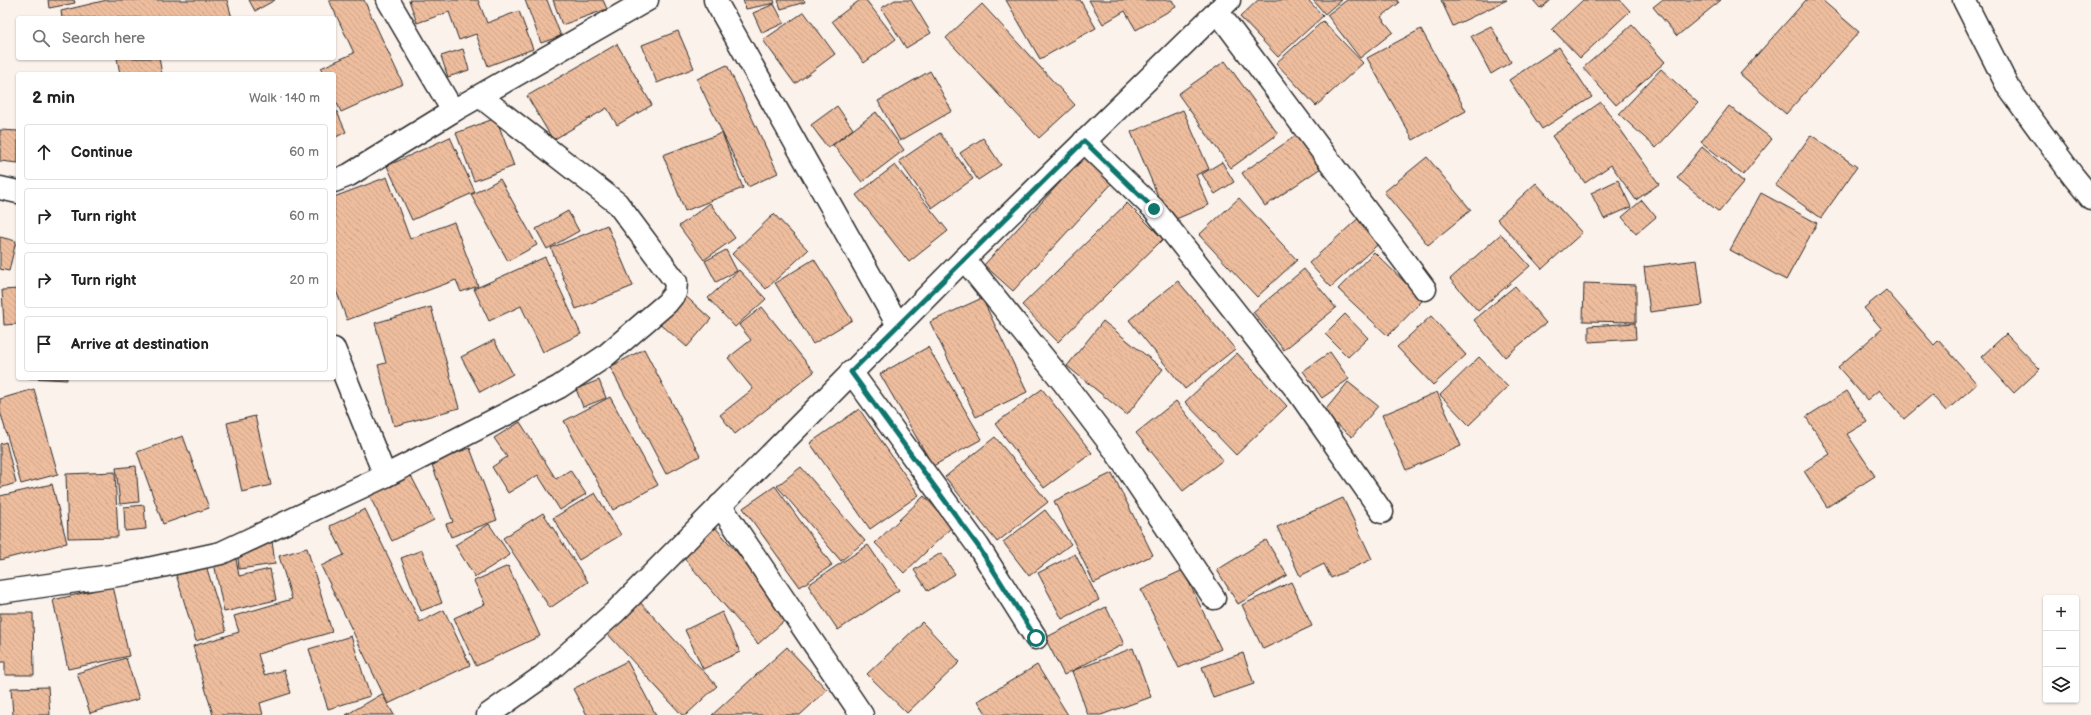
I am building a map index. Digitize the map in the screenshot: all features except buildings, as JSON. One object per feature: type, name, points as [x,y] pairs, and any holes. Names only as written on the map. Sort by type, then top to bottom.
[{"type":"street","points":[[388,0],[453,111]]},
{"type":"street","points":[[336,180],[348,175],[453,111],[481,97],[647,0]]},
{"type":"street","points":[[715,0],[898,325]]},
{"type":"street","points":[[1964,0],[2008,86],[2072,176],[2091,198]]},
{"type":"street","points":[[488,715],[543,676],[615,612],[964,259],[1223,6],[1425,289]]},
{"type":"street","points":[[0,592],[125,574],[221,552],[385,476],[559,387],[604,357],[667,303],[674,293],[676,282],[618,203],[481,97]]},
{"type":"street","points":[[1084,141],[1154,209],[1299,393],[1382,512]]},
{"type":"street","points":[[0,188],[16,192]]},
{"type":"street","points":[[964,259],[1064,382],[1114,449],[1214,598]]},
{"type":"street","points":[[336,354],[385,476]]},
{"type":"street","points":[[851,372],[978,546],[1036,638]]},
{"type":"street","points":[[720,505],[862,715]]},
{"type":"route","points":[[1036,638],[978,546],[851,372],[1084,141],[1154,209]]}]
